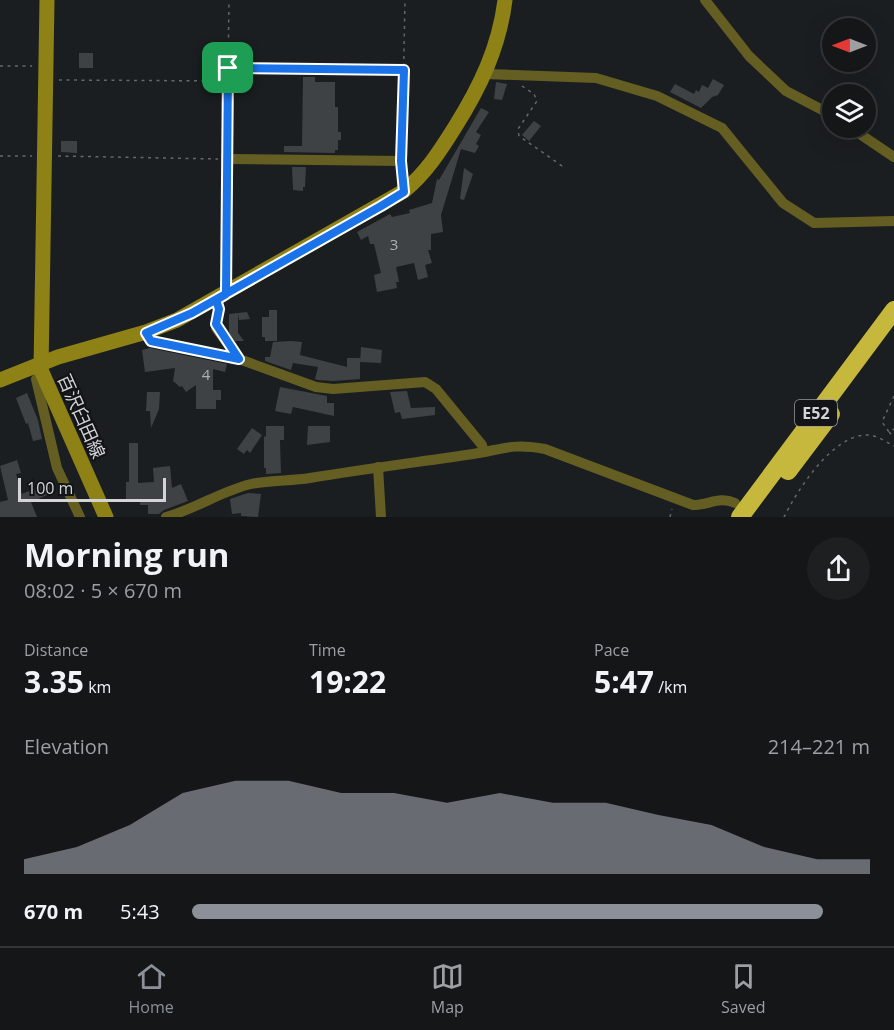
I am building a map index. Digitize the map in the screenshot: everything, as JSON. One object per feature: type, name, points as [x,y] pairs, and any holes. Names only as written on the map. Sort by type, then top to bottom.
[{"type":"highway","name":"E52","points":[[737,510],[894,310]]},
{"type":"highway","name":"E52","points":[[754,517],[894,331]]},
{"type":"main road","points":[[41,369],[47,0]]},
{"type":"main road","points":[[0,380],[41,369],[82,348],[146,333],[177,320],[404,192],[441,150],[486,74],[498,38],[504,0]]},
{"type":"main road","name":"百沢臼田線","points":[[41,369],[106,517]]},
{"type":"street","points":[[705,0],[748,56],[786,91],[822,110]]},
{"type":"street","points":[[486,74],[596,78],[657,96],[722,128],[783,203],[814,223],[894,221]]},
{"type":"street","points":[[865,138],[894,157]]},
{"type":"street","points":[[226,159],[401,161],[404,192]]},
{"type":"street","points":[[221,297],[216,328],[239,359]]},
{"type":"street","points":[[146,333],[151,341],[239,359],[323,388],[425,382],[436,389],[482,445],[484,452]]},
{"type":"street","points":[[41,369],[36,380],[57,468],[80,517]]},
{"type":"street","points":[[166,517],[193,513],[220,494],[251,484],[293,481],[378,466],[526,445],[545,449],[693,505],[705,505],[714,500],[726,499],[737,510]]},
{"type":"street","points":[[378,466],[381,517]]},
{"type":"path","points":[[221,297],[229,0]]},
{"type":"path","points":[[401,161],[405,0]]},
{"type":"path","points":[[0,66],[46,73],[228,81]]},
{"type":"path","points":[[228,68],[404,70]]},
{"type":"path","points":[[507,75],[534,94],[537,101],[518,129],[519,136],[565,168]]},
{"type":"path","points":[[0,156],[226,159]]},
{"type":"path","points":[[894,396],[882,422],[894,437]]},
{"type":"path","points":[[889,432],[894,429]]},
{"type":"path","points":[[784,517],[794,496],[837,447],[854,437],[868,435],[894,446]]},
{"type":"building","points":[[79,53],[93,53],[93,68],[79,68]]},
{"type":"building","points":[[303,77],[315,77],[315,82],[335,82],[335,107],[338,107],[338,132],[341,132],[341,140],[338,140],[338,150],[335,150],[335,153],[284,152],[284,146],[302,146]]},
{"type":"building","points":[[713,79],[724,85],[718,95],[712,97],[701,108],[670,92],[675,84],[694,94],[696,90],[699,92],[702,85],[708,88]]},
{"type":"building","points":[[496,82],[507,84],[502,100],[494,99]]},
{"type":"building","points":[[481,108],[489,112],[476,132],[481,135],[476,144],[479,146],[475,153],[461,149],[441,215],[443,232],[431,234],[431,250],[428,250],[432,263],[425,265],[428,277],[418,280],[414,263],[396,267],[399,282],[396,282],[397,288],[377,292],[374,275],[381,273],[374,244],[370,244],[368,236],[361,240],[357,232],[390,214],[392,217],[410,213],[409,210],[432,203],[437,179],[439,180]]},
{"type":"building","points":[[534,121],[541,126],[529,141],[522,135]]},
{"type":"building","points":[[61,141],[77,141],[77,153],[61,152]]},
{"type":"building","points":[[292,167],[306,167],[303,191],[293,190]]},
{"type":"building","points":[[464,168],[473,174],[464,200],[460,199]]},
{"type":"building","points":[[269,310],[277,310],[277,341],[265,341],[265,337],[262,337],[262,317],[269,317]]},
{"type":"building","points":[[247,312],[250,319],[239,320],[238,314],[238,333],[244,341],[235,341],[229,333],[229,314]]},
{"type":"building","points":[[273,342],[302,342],[300,355],[347,367],[347,358],[360,358],[360,379],[318,380],[315,379],[318,367],[293,363],[291,370],[265,361],[265,357],[270,357]]},
{"type":"building","points":[[361,347],[382,350],[381,363],[360,362]]},
{"type":"building","points":[[150,348],[227,364],[225,372],[213,369],[213,390],[221,390],[221,400],[216,400],[216,409],[196,409],[196,385],[186,392],[182,386],[180,387],[173,381],[175,368],[145,372],[142,350]]},
{"type":"building","points":[[280,387],[327,396],[327,403],[334,403],[334,416],[293,407],[291,414],[275,411]]},
{"type":"building","points":[[407,391],[411,408],[435,407],[435,415],[402,419],[400,412],[395,413],[390,392]]},
{"type":"building","points":[[147,392],[160,392],[159,409],[151,428],[150,411],[146,411]]},
{"type":"building","points":[[27,393],[38,420],[42,439],[33,441],[28,423],[26,424],[16,398]]},
{"type":"building","points":[[266,426],[284,426],[284,440],[280,440],[281,473],[266,474],[266,468],[264,468]]},
{"type":"building","points":[[308,426],[330,426],[330,442],[307,445]]},
{"type":"building","points":[[252,428],[262,435],[250,453],[247,450],[244,454],[237,449]]},
{"type":"building","points":[[129,443],[138,443],[138,483],[154,482],[153,468],[170,466],[172,488],[181,484],[188,501],[159,514],[148,514],[148,505],[140,505],[140,499],[126,499],[126,482],[129,482]]},
{"type":"building","points":[[17,460],[21,473],[16,474],[22,494],[48,483],[52,493],[31,502],[37,517],[0,517],[0,502],[8,500],[0,466]]},
{"type":"building","points":[[248,493],[261,494],[258,517],[241,516],[241,513],[232,514],[230,499]]},
{"type":"route","points":[[228,68],[226,294],[216,300],[219,304],[216,328],[239,359],[151,341],[146,333],[192,313],[226,294],[381,206],[404,192],[401,161],[404,70],[228,68]]}]
